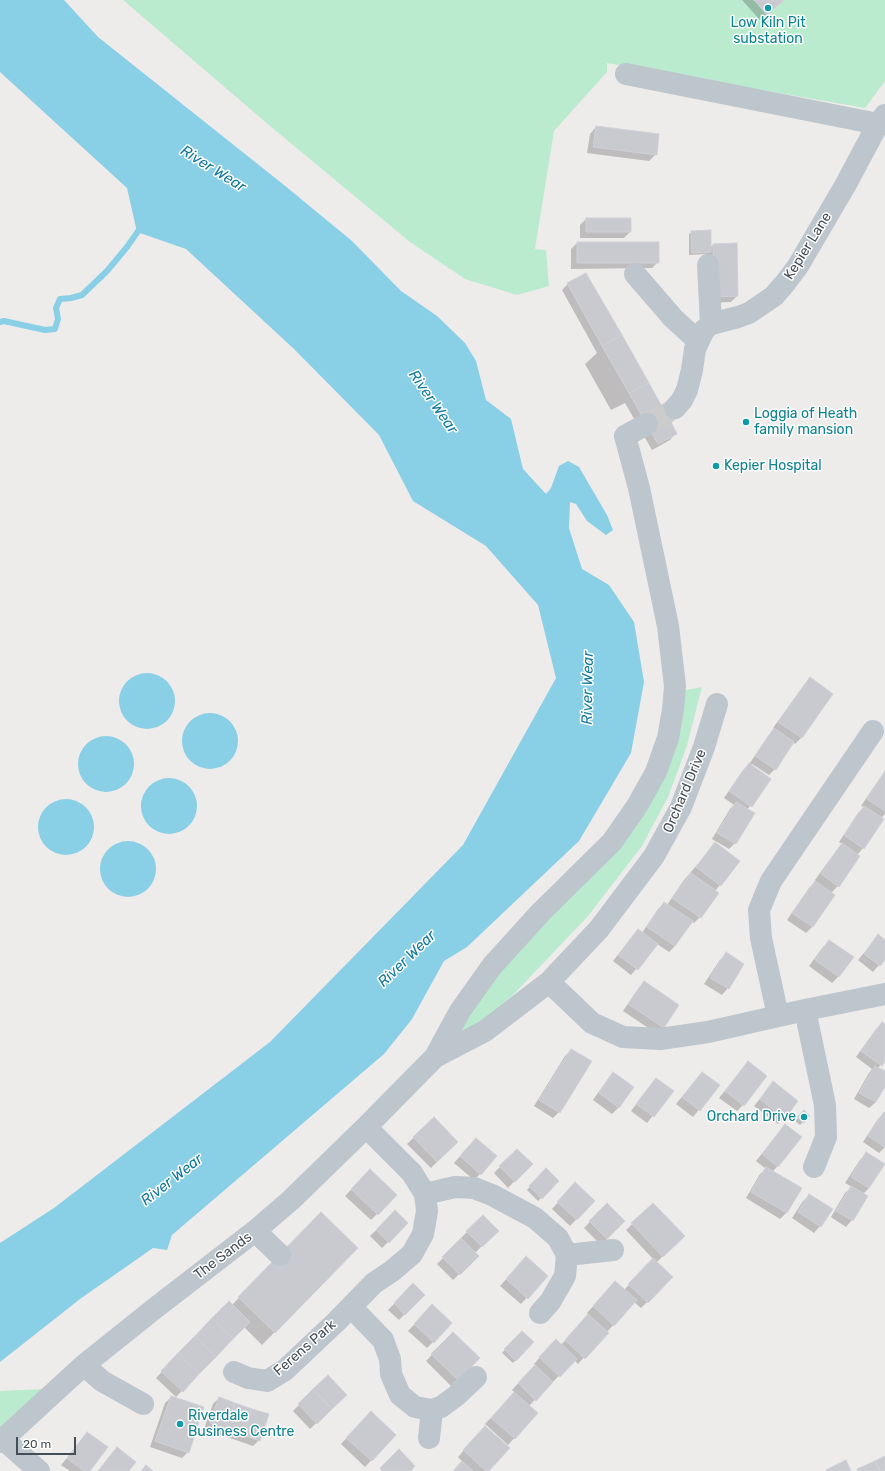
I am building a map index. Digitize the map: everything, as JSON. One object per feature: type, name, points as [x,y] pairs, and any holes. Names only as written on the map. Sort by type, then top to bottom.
[{"type":"street","points":[[626,74],[882,120]]},
{"type":"street","name":"Kepier Lane","points":[[711,324],[749,313],[774,296],[786,282],[806,253],[882,120]]},
{"type":"street","points":[[675,408],[682,400],[687,390],[698,341],[704,330],[711,324],[708,265]]},
{"type":"street","points":[[635,274],[672,318],[698,341]]},
{"type":"street","points":[[435,1057],[460,1011],[492,966],[541,912],[612,842],[637,806],[656,772],[668,738],[674,710],[675,686],[668,626],[639,488],[625,436],[647,424]]},
{"type":"street","name":"Orchard Drive","points":[[435,1057],[485,1030],[549,982],[599,929],[654,856],[681,808],[704,747],[718,704]]},
{"type":"street","points":[[778,1016],[761,938],[759,910],[771,880],[873,731]]},
{"type":"street","points":[[549,982],[592,1023],[623,1037],[660,1039],[708,1032],[885,994]]},
{"type":"street","points":[[805,1010],[825,1105],[826,1137],[814,1167]]},
{"type":"street","name":"The Sands","points":[[2,1440],[84,1365],[255,1231],[291,1200],[366,1128],[435,1057]]},
{"type":"street","name":"Ferens Park","points":[[234,1372],[248,1378],[266,1381],[285,1370],[374,1283],[392,1271],[412,1254],[423,1234],[427,1211],[425,1194],[412,1173],[366,1128]]},
{"type":"street","points":[[425,1194],[455,1187],[474,1188],[492,1195],[536,1218],[558,1238],[567,1255],[565,1276],[550,1302],[540,1314]]},
{"type":"street","points":[[255,1231],[280,1255]]},
{"type":"street","points":[[567,1255],[614,1250]]},
{"type":"street","points":[[351,1307],[383,1340],[390,1359],[391,1374],[400,1395],[415,1407],[432,1410],[441,1407],[456,1396],[476,1377]]},
{"type":"street","points":[[84,1365],[102,1381],[143,1404]]},
{"type":"street","points":[[430,1438],[432,1410]]},
{"type":"street","points":[[2,1440],[39,1471]]},
{"type":"green space","points":[[123,0],[885,0],[885,81],[865,108],[607,63],[607,72],[554,131],[535,249],[546,250],[549,286],[517,295],[465,279],[410,242],[270,126]]},
{"type":"green space","points":[[702,687],[686,749],[668,797],[642,846],[588,916],[513,995],[464,1035],[459,1028],[525,939],[618,845],[682,691]]},
{"type":"green space","points":[[43,1389],[0,1427],[0,1391]]},
{"type":"water","name":"River Wear","points":[[0,0],[64,0],[98,37],[352,241],[401,291],[437,316],[465,343],[476,361],[486,400],[511,419],[523,469],[546,494],[551,488],[559,466],[568,461],[579,467],[607,515],[613,530],[606,535],[587,521],[576,504],[570,502],[569,528],[582,569],[609,585],[634,622],[644,682],[631,753],[579,841],[467,947],[444,961],[412,1019],[384,1054],[172,1235],[167,1250],[153,1248],[80,1299],[0,1362],[0,1243],[54,1208],[270,1042],[463,845],[556,678],[538,605],[486,546],[413,501],[379,435],[294,349],[186,249],[137,232],[127,188],[0,72]]},
{"type":"water","points":[[141,673],[153,673],[163,677],[171,685],[175,695],[175,707],[171,717],[163,725],[153,729],[141,729],[131,725],[123,717],[119,707],[119,695],[123,685],[131,677]]},
{"type":"water","points":[[204,713],[216,713],[226,717],[234,725],[238,735],[238,747],[234,757],[226,765],[216,769],[204,769],[194,765],[186,757],[182,747],[182,735],[186,725],[194,717]]},
{"type":"water","points":[[100,736],[112,736],[122,740],[130,748],[134,758],[134,770],[130,780],[122,788],[112,792],[100,792],[90,788],[82,780],[78,770],[78,758],[82,748],[90,740]]},
{"type":"water","points":[[163,778],[175,778],[185,782],[193,790],[197,800],[197,812],[193,822],[185,830],[175,834],[163,834],[153,830],[145,822],[141,812],[141,800],[145,790],[153,782]]},
{"type":"water","points":[[60,799],[72,799],[82,803],[90,811],[94,821],[94,833],[90,843],[82,851],[72,855],[60,855],[50,851],[42,843],[38,833],[38,821],[42,811],[50,803]]},
{"type":"water","points":[[122,841],[134,841],[144,845],[152,853],[156,863],[156,875],[152,885],[144,893],[134,897],[122,897],[112,893],[104,885],[100,875],[100,863],[104,853],[112,845]]},
{"type":"building","name":"Low Kiln Pit substation","points":[[754,0],[784,0],[767,15]]},
{"type":"building","points":[[596,126],[659,134],[657,155],[593,147]]},
{"type":"building","points":[[586,218],[631,218],[631,232],[586,232]]},
{"type":"building","points":[[711,230],[711,252],[692,253],[691,231]]},
{"type":"building","points":[[577,242],[659,242],[659,263],[577,263]]},
{"type":"building","points":[[737,243],[738,296],[714,297],[713,244]]},
{"type":"building","points":[[586,273],[622,335],[602,346],[567,283]]},
{"type":"building","points":[[622,335],[649,383],[629,393],[602,346]]},
{"type":"building","points":[[649,383],[661,405],[671,400],[680,416],[671,422],[677,434],[658,444],[629,393]]},
{"type":"building","points":[[810,677],[833,694],[802,738],[778,722]]},
{"type":"building","points":[[774,728],[794,742],[776,770],[755,756]]},
{"type":"building","points":[[749,763],[771,779],[752,807],[729,791]]},
{"type":"building","points":[[885,771],[885,811],[867,799]]},
{"type":"building","points":[[736,802],[755,813],[736,844],[717,833]]},
{"type":"building","points":[[864,806],[884,819],[864,849],[844,835]]},
{"type":"building","points":[[715,842],[740,861],[721,886],[696,867]]},
{"type":"building","points":[[842,843],[860,856],[839,887],[821,874]]},
{"type":"building","points":[[691,873],[719,893],[701,918],[672,898]]},
{"type":"building","points":[[815,881],[835,895],[813,927],[792,913]]},
{"type":"building","points":[[664,902],[693,921],[675,946],[647,927]]},
{"type":"building","points":[[638,929],[658,944],[638,970],[618,955]]},
{"type":"building","points":[[878,934],[885,940],[885,960],[880,966],[864,954]]},
{"type":"building","points":[[829,940],[854,957],[839,977],[815,960]]},
{"type":"building","points":[[726,952],[744,964],[729,989],[710,978]]},
{"type":"building","points":[[644,981],[679,1005],[664,1028],[628,1004]]},
{"type":"building","points":[[882,1022],[885,1024],[885,1061],[882,1066],[861,1051]]},
{"type":"building","points":[[571,1049],[592,1061],[560,1113],[539,1100]]},
{"type":"building","points":[[748,1061],[767,1076],[744,1106],[725,1091]]},
{"type":"building","points":[[875,1066],[885,1071],[885,1087],[876,1102],[859,1093]]},
{"type":"building","points":[[613,1072],[634,1087],[619,1108],[599,1093]]},
{"type":"building","points":[[702,1072],[720,1085],[700,1111],[682,1097]]},
{"type":"building","points":[[656,1078],[674,1091],[654,1117],[636,1104]]},
{"type":"building","points":[[773,1081],[798,1101],[785,1119],[760,1099]]},
{"type":"building","name":"Orchard Drive","points":[[804,1110],[810,1116],[804,1123],[797,1117]]},
{"type":"building","points":[[884,1112],[885,1113],[885,1147],[868,1136]]},
{"type":"building","points":[[434,1117],[458,1142],[437,1162],[413,1137]]},
{"type":"building","points":[[785,1124],[802,1137],[778,1167],[762,1154]]},
{"type":"building","points":[[476,1138],[497,1156],[481,1175],[460,1156]]},
{"type":"building","points":[[517,1149],[533,1164],[515,1182],[499,1166]]},
{"type":"building","points":[[866,1152],[885,1164],[869,1188],[851,1177]]},
{"type":"building","points":[[766,1167],[802,1188],[787,1213],[751,1192]]},
{"type":"building","points":[[546,1168],[559,1181],[542,1199],[529,1186]]},
{"type":"building","points":[[370,1169],[397,1195],[378,1215],[351,1189]]},
{"type":"building","points":[[575,1182],[595,1201],[577,1220],[557,1202]]},
{"type":"building","points":[[851,1186],[868,1196],[853,1221],[836,1211]]},
{"type":"building","points":[[809,1194],[833,1209],[821,1227],[798,1212]]},
{"type":"building","points":[[607,1203],[625,1221],[607,1239],[589,1221]]},
{"type":"building","points":[[653,1203],[685,1236],[663,1257],[631,1223]]},
{"type":"building","points":[[395,1210],[408,1223],[389,1243],[376,1230]]},
{"type":"building","points":[[321,1212],[358,1248],[275,1333],[238,1297]]},
{"type":"building","points":[[483,1215],[499,1231],[482,1247],[466,1231]]},
{"type":"building","points":[[461,1238],[479,1256],[460,1275],[442,1257]]},
{"type":"building","points":[[526,1256],[548,1276],[528,1299],[506,1279]]},
{"type":"building","points":[[653,1258],[673,1277],[648,1303],[628,1284]]},
{"type":"building","points":[[615,1281],[637,1300],[614,1326],[593,1306]]},
{"type":"building","points":[[413,1283],[425,1295],[405,1315],[394,1303]]},
{"type":"building","points":[[229,1301],[250,1322],[233,1339],[212,1318]]},
{"type":"building","points":[[432,1304],[452,1323],[434,1343],[414,1324]]},
{"type":"building","points":[[588,1314],[609,1333],[585,1359],[565,1340]]},
{"type":"building","points":[[212,1318],[233,1339],[216,1357],[195,1336]]},
{"type":"building","points":[[522,1331],[534,1342],[516,1361],[504,1349]]},
{"type":"building","points":[[453,1332],[480,1358],[458,1380],[431,1354]]},
{"type":"building","points":[[195,1336],[216,1357],[199,1374],[178,1353]]},
{"type":"building","points":[[556,1339],[577,1359],[560,1377],[539,1357]]},
{"type":"building","points":[[178,1353],[199,1374],[183,1392],[161,1371]]},
{"type":"building","points":[[535,1365],[553,1382],[536,1401],[518,1383]]},
{"type":"building","points":[[328,1375],[347,1395],[332,1409],[313,1389]]},
{"type":"building","points":[[313,1389],[332,1409],[317,1424],[298,1404]]},
{"type":"building","points":[[514,1392],[538,1413],[515,1439],[491,1418]]},
{"type":"building","name":"Riverdale Business Centre","points":[[171,1396],[204,1407],[189,1453],[155,1441]]},
{"type":"building","points":[[219,1397],[235,1403],[226,1429],[210,1423]]},
{"type":"building","points":[[235,1403],[252,1409],[243,1435],[226,1429]]},
{"type":"building","points":[[252,1409],[269,1414],[260,1441],[243,1435]]},
{"type":"building","points":[[371,1411],[396,1435],[372,1461],[346,1438]]},
{"type":"building","points":[[485,1426],[510,1448],[489,1471],[486,1471],[463,1450]]},
{"type":"building","points":[[87,1432],[108,1447],[90,1471],[84,1471],[67,1458]]},
{"type":"building","points":[[117,1447],[136,1462],[129,1471],[102,1471],[100,1469]]},
{"type":"building","points":[[399,1449],[415,1466],[411,1471],[382,1471],[380,1468]]},
{"type":"building","points":[[885,1456],[885,1471],[880,1471],[875,1461]]},
{"type":"building","points":[[846,1460],[851,1471],[826,1470]]},
{"type":"building","points":[[462,1461],[473,1471],[453,1471]]},
{"type":"building","points":[[875,1461],[880,1471],[858,1471],[857,1469]]},
{"type":"building","points":[[146,1465],[153,1471],[141,1471]]},
{"type":"waterway","points":[[0,322],[4,321],[45,330],[55,329],[58,319],[56,308],[60,299],[82,295],[107,271],[141,227]]},
{"type":"tunnel","points":[[647,424],[675,408]]},
{"type":"place","name":"Low Kiln Pit substation","points":[[768,8]]},
{"type":"place","name":"Loggia of Heath family mansion","points":[[746,422]]},
{"type":"place","name":"Kepier Hospital","points":[[716,466]]},
{"type":"place","name":"Orchard Drive","points":[[804,1117]]},
{"type":"place","name":"Riverdale Business Centre","points":[[180,1424]]}]
